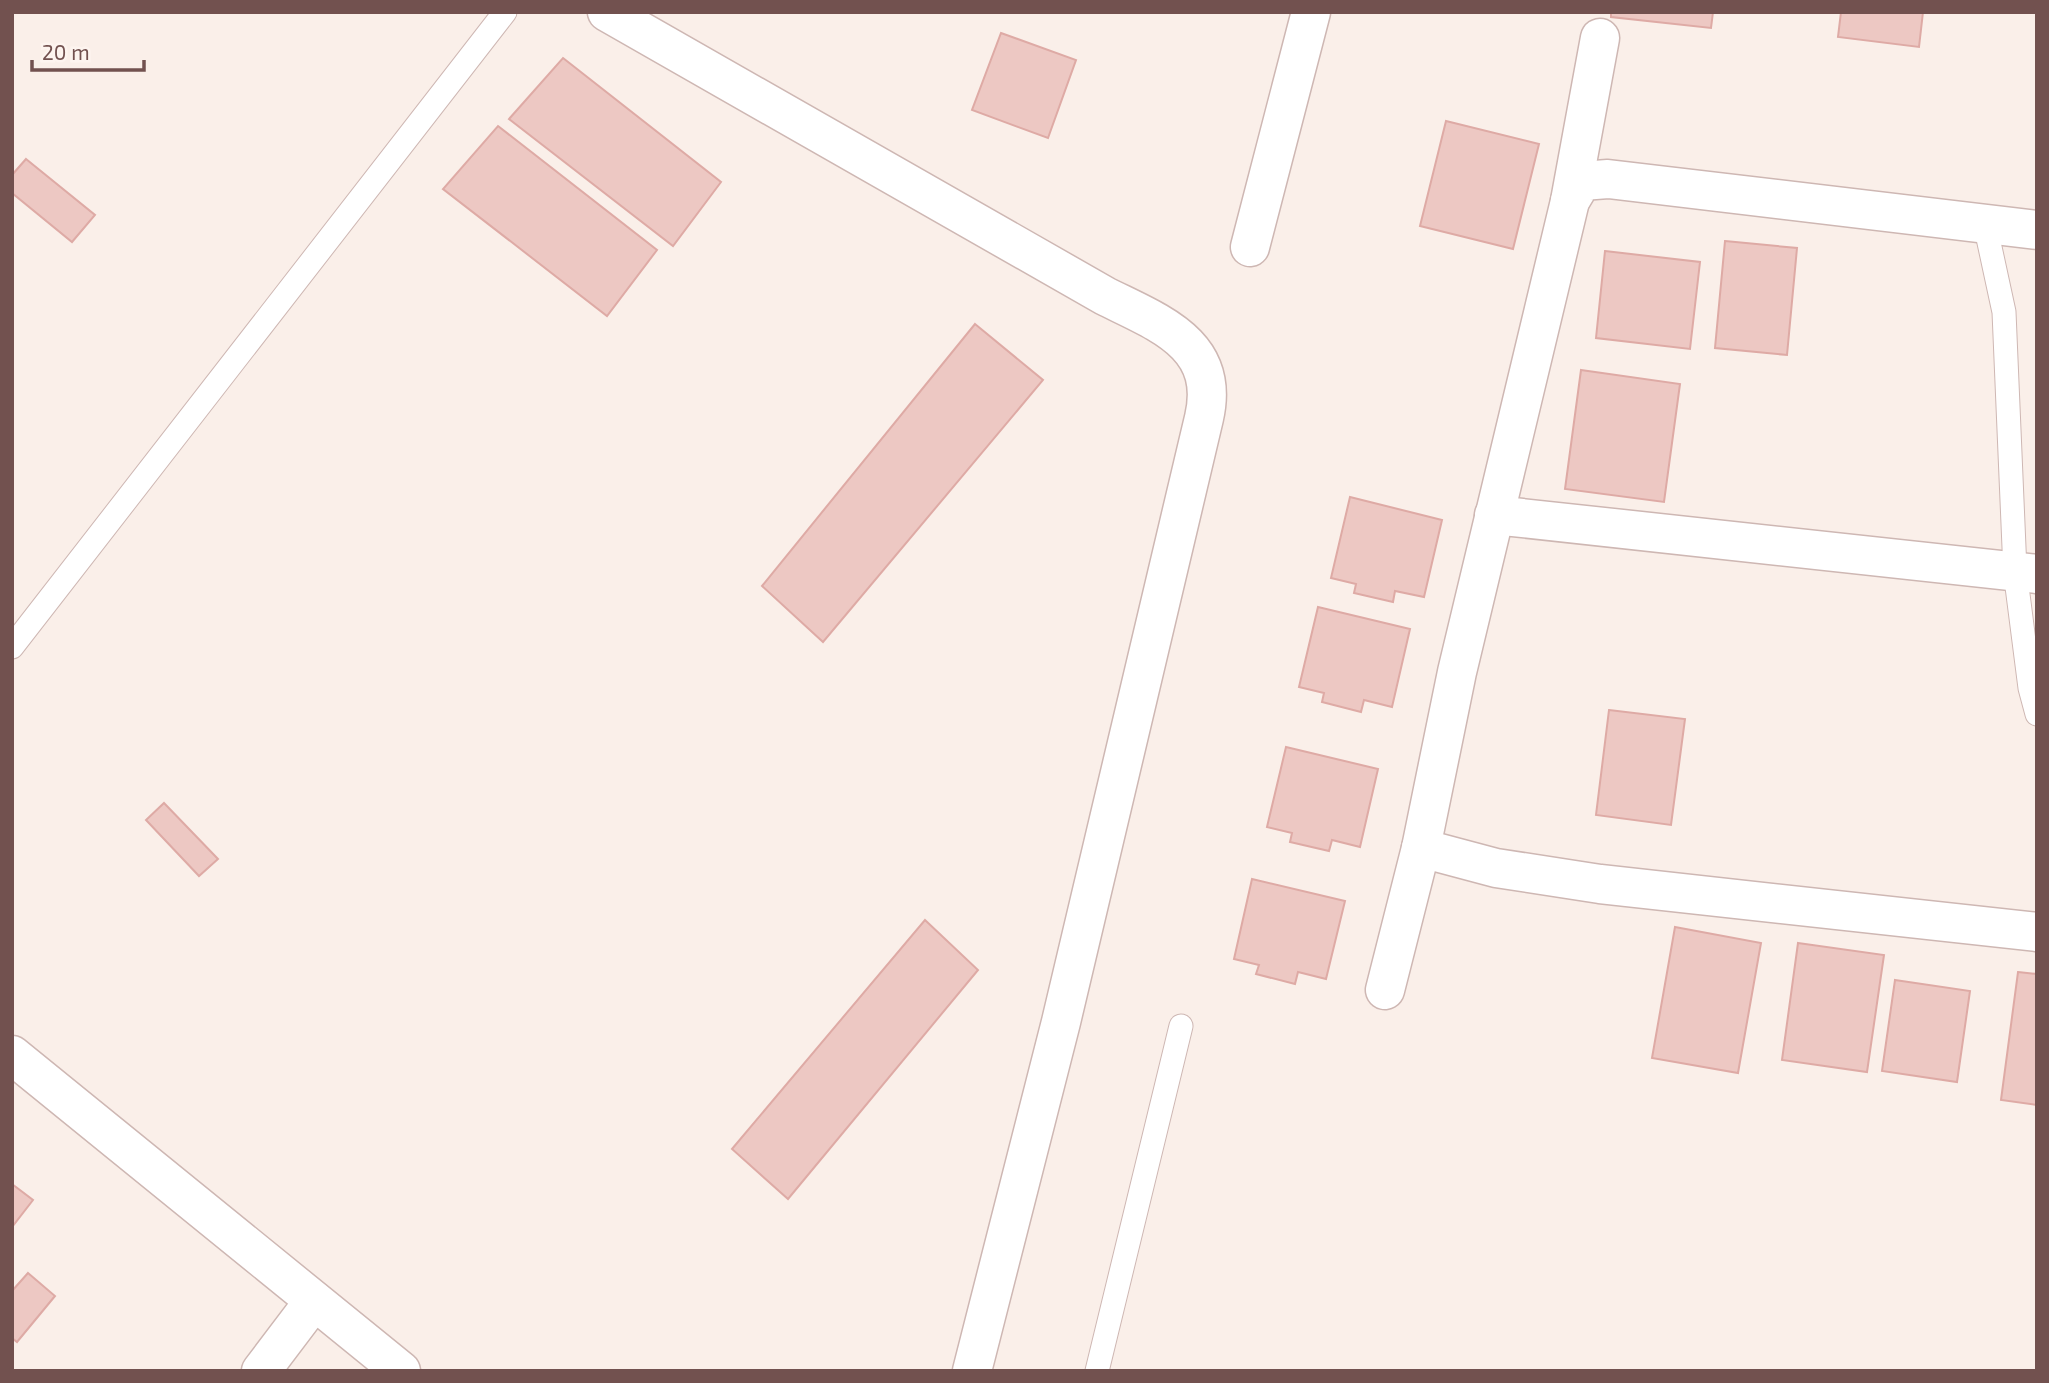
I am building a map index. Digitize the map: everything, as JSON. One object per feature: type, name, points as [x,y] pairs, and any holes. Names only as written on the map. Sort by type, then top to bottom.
[{"type":"street","points":[[607,12],[1105,296],[1170,329],[1185,341],[1198,362],[1208,387],[1206,408],[1061,1022],[972,1371]]},
{"type":"street","points":[[1250,247],[1311,12]]},
{"type":"street","points":[[1385,989],[1421,848],[1457,672],[1570,201],[1600,38]]},
{"type":"street","points":[[1570,201],[1582,181],[1608,180],[2037,230]]},
{"type":"street","points":[[1494,515],[2026,573]]},
{"type":"street","points":[[1421,848],[1496,868],[1600,884],[2037,932]]},
{"type":"street","points":[[19,1074],[401,1371]]},
{"type":"street","points":[[261,1371],[314,1301]]},
{"type":"lane","points":[[12,647],[505,12]]},
{"type":"lane","points":[[1985,224],[2004,312],[2026,573],[2031,688],[2037,714]]},
{"type":"lane","points":[[1097,1371],[1181,1026]]},
{"type":"building","points":[[1611,12],[1713,12],[1711,28],[1611,17]]},
{"type":"building","points":[[1841,12],[1923,12],[1919,47],[1838,37]]},
{"type":"building","points":[[1001,33],[1076,60],[1048,138],[972,110]]},
{"type":"building","points":[[563,58],[721,182],[673,246],[509,119]]},
{"type":"building","points":[[1446,121],[1539,144],[1513,249],[1420,226]]},
{"type":"building","points":[[498,126],[657,250],[607,316],[443,189]]},
{"type":"building","points":[[26,159],[95,215],[72,242],[12,193],[12,175]]},
{"type":"building","points":[[1725,241],[1797,248],[1787,355],[1715,348]]},
{"type":"building","points":[[1605,251],[1700,262],[1690,349],[1596,338]]},
{"type":"building","points":[[975,324],[1043,380],[823,642],[762,586]]},
{"type":"building","points":[[1581,370],[1680,384],[1664,502],[1565,489]]},
{"type":"building","points":[[1350,497],[1442,520],[1424,597],[1395,591],[1393,602],[1354,593],[1356,584],[1331,578]]},
{"type":"building","points":[[1318,607],[1410,629],[1392,707],[1364,700],[1361,712],[1322,702],[1324,693],[1299,687]]},
{"type":"building","points":[[1609,710],[1685,719],[1671,825],[1596,815]]},
{"type":"building","points":[[1286,747],[1378,769],[1360,847],[1332,840],[1329,851],[1290,842],[1292,833],[1267,827]]},
{"type":"building","points":[[164,803],[218,859],[199,876],[146,820]]},
{"type":"building","points":[[1252,879],[1345,901],[1326,979],[1298,972],[1295,984],[1256,974],[1259,965],[1234,959]]},
{"type":"building","points":[[925,920],[978,970],[788,1199],[732,1149]]},
{"type":"building","points":[[1675,927],[1761,943],[1738,1073],[1652,1058]]},
{"type":"building","points":[[1798,943],[1884,955],[1867,1072],[1782,1060]]},
{"type":"building","points":[[2018,972],[2037,974],[2037,1105],[2001,1100]]},
{"type":"building","points":[[1895,980],[1970,991],[1957,1082],[1882,1071]]},
{"type":"building","points":[[12,1184],[33,1200],[12,1227]]},
{"type":"building","points":[[28,1273],[55,1296],[17,1342],[12,1338],[12,1291]]}]
